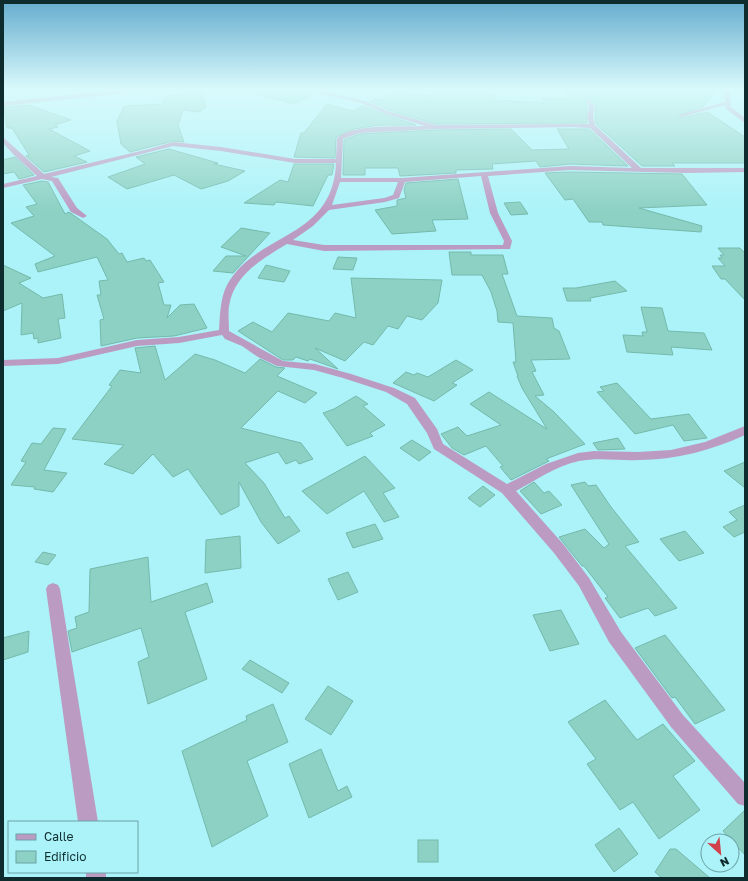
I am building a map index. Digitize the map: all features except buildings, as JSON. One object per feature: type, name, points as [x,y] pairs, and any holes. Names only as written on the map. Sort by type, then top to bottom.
[{"type":"street","points":[[367,130],[350,133],[340,138],[337,180],[326,208],[286,241],[254,261],[235,278],[227,296],[223,313],[224,332],[229,337],[246,344],[262,355],[281,364],[315,368],[347,376],[390,390],[411,401],[433,432],[438,446],[488,476],[507,490],[559,549],[584,582],[615,637],[677,721],[745,797]]},
{"type":"street","points":[[596,130],[639,170]]},
{"type":"street","points":[[3,138],[16,154],[43,177],[55,180],[74,210],[83,216]]},
{"type":"street","points":[[3,186],[173,144],[221,149],[295,161],[339,161]]},
{"type":"street","points":[[337,180],[402,180],[570,168],[639,170],[745,170]]},
{"type":"street","points":[[286,241],[324,248],[507,247],[508,241],[494,213],[484,175]]},
{"type":"street","points":[[326,208],[385,200],[396,196],[402,180]]},
{"type":"street","points":[[3,363],[58,361],[137,343],[179,340],[224,332]]},
{"type":"street","points":[[507,490],[536,474],[579,456],[647,456],[674,453],[708,446],[745,430]]},
{"type":"street","points":[[53,589],[88,821]]}]
